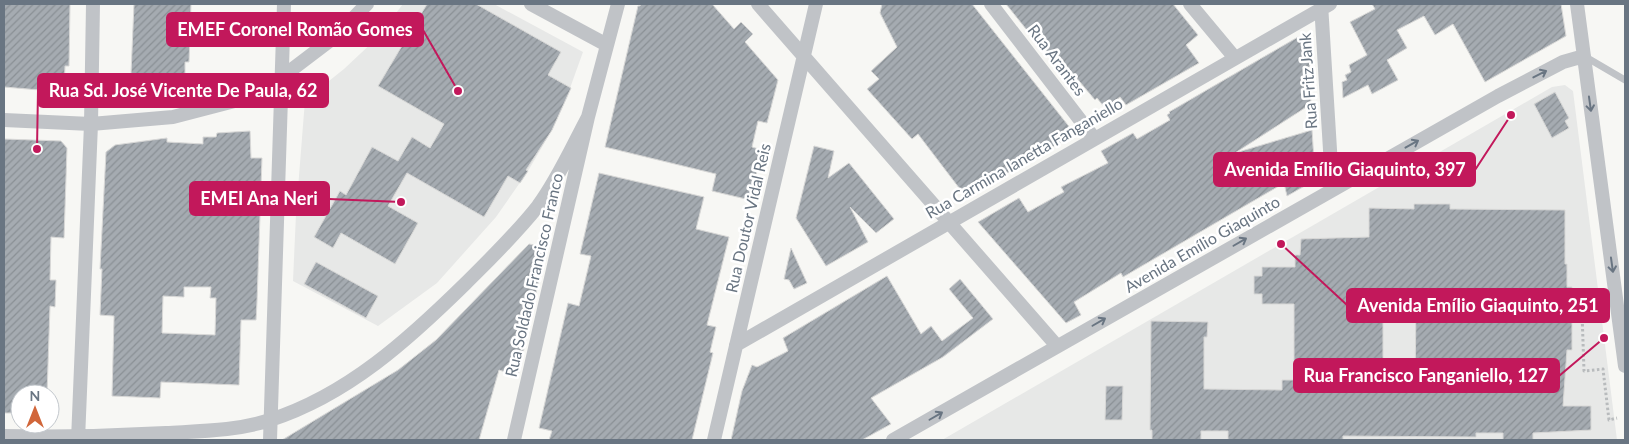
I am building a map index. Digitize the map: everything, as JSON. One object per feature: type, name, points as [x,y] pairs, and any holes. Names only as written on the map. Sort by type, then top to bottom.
[{"type":"street","points":[[78,439],[92,124],[93,4]]},
{"type":"street","points":[[270,440],[284,4]]},
{"type":"street","points":[[4,120],[92,124],[173,117],[246,98],[282,77],[336,36],[367,4]]},
{"type":"street","points":[[531,4],[607,45]]},
{"type":"street","points":[[4,436],[78,439],[188,432],[245,426],[271,420],[328,395],[365,372],[430,319],[516,232],[539,204],[588,117],[618,4]]},
{"type":"street","points":[[758,4],[949,220],[1057,346]]},
{"type":"street","name":"Rua Doutor Vidal Reis","points":[[714,440],[816,4]]},
{"type":"street","name":"Rua Arantes","points":[[991,4],[1094,138]]},
{"type":"street","points":[[1190,4],[1235,58]]},
{"type":"street","points":[[1577,4],[1625,366]]},
{"type":"street","name":"Rua Carmina Ianetta Fanganiello","points":[[736,345],[949,220],[1324,6]]},
{"type":"street","name":"Rua Fritz Jank","points":[[1324,6],[1331,166],[1339,185]]},
{"type":"street","name":"Avenida Emílio Giaquinto","points":[[893,440],[1498,96],[1564,62],[1584,56]]},
{"type":"street","name":"Rua Soldado Francisco Franco","points":[[514,440],[588,117]]},
{"type":"lane","points":[[1584,56],[1625,80]]},
{"type":"path","points":[[1574,312],[1582,312],[1584,371],[1603,369],[1609,420],[1617,418]]},
{"type":"shaded area","points":[[403,4],[494,4],[583,52],[565,102],[552,130],[528,171],[496,217],[437,283],[378,326],[293,281],[296,214],[305,100],[344,69],[377,38]]},
{"type":"shaded area","points":[[1565,85],[1573,91],[1617,440],[942,440],[1552,87]]},
{"type":"building","points":[[4,4],[70,4],[69,66],[65,66],[64,89],[52,88],[52,91],[4,87]]},
{"type":"building","points":[[134,4],[191,4],[189,62],[185,62],[185,76],[167,75],[166,93],[139,93],[139,75],[131,74]]},
{"type":"building","points":[[427,4],[476,4],[561,52],[548,75],[571,88],[552,130],[526,170],[528,171],[520,183],[508,176],[484,217],[407,173],[388,206],[418,223],[395,264],[341,233],[333,248],[314,237],[340,191],[346,195],[372,147],[398,161],[412,137],[430,148],[444,124],[378,86]]},
{"type":"building","points":[[641,4],[712,4],[734,29],[741,22],[753,34],[745,42],[778,80],[767,123],[758,121],[752,147],[762,150],[750,200],[712,191],[716,174],[605,147],[638,6]]},
{"type":"building","points":[[882,4],[972,4],[1075,134],[966,197],[918,134],[912,139],[867,89],[879,79],[871,71],[897,47],[880,13]]},
{"type":"building","points":[[1006,4],[1173,4],[1198,35],[1186,45],[1199,63],[1126,105],[1120,97],[1105,108],[1097,98],[1095,100],[1054,51],[1050,55],[1030,34]]},
{"type":"building","points":[[1372,4],[1561,4],[1566,36],[1485,82],[1453,24],[1435,35],[1424,16],[1397,30],[1407,48],[1387,60],[1398,80],[1372,94],[1368,85],[1343,98],[1342,82],[1347,80],[1345,75],[1351,72],[1349,65],[1367,55],[1350,22],[1375,9]]},
{"type":"building","points":[[1298,37],[1309,38],[1311,104],[1235,153],[1312,130],[1315,176],[1310,183],[1287,196],[1284,183],[1123,277],[1121,273],[1074,302],[1081,315],[1066,323],[978,222],[1019,198],[1028,212],[1064,192],[1061,187],[1108,163],[1101,151],[1133,133],[1137,139],[1170,120],[1167,115],[1169,112]]},
{"type":"building","points":[[1555,92],[1569,118],[1565,121],[1569,128],[1552,138],[1534,104]]},
{"type":"building","points":[[250,131],[251,158],[262,158],[256,320],[241,320],[239,385],[161,382],[160,398],[112,396],[114,316],[100,315],[102,269],[100,269],[106,152],[115,145],[167,138],[167,142],[203,144],[203,137],[216,137],[217,133]],"holes":[[[184,287],[211,287],[210,298],[216,298],[215,335],[162,333],[163,296],[184,297]]]},
{"type":"building","points":[[4,139],[61,141],[67,148],[64,238],[51,237],[50,280],[56,280],[55,307],[50,306],[47,384],[10,384],[10,413],[4,413]]},
{"type":"building","points":[[814,146],[834,151],[828,178],[849,163],[894,219],[876,233],[850,207],[868,242],[826,266],[796,218]]},
{"type":"building","points":[[599,173],[704,197],[696,229],[729,237],[707,325],[716,327],[710,352],[713,353],[692,440],[549,440],[552,431],[539,428],[568,303],[579,306],[591,256],[580,254]]},
{"type":"building","points":[[1414,204],[1450,204],[1450,209],[1565,210],[1567,287],[1572,287],[1572,350],[1567,350],[1563,406],[1591,406],[1591,430],[1533,433],[1533,440],[1503,440],[1503,433],[1476,433],[1476,437],[1343,436],[1343,440],[1228,440],[1228,431],[1201,431],[1201,440],[1152,440],[1152,430],[1150,430],[1151,321],[1208,322],[1207,337],[1204,337],[1204,389],[1282,390],[1282,380],[1294,380],[1294,304],[1262,304],[1262,294],[1254,294],[1254,276],[1262,276],[1262,267],[1295,267],[1295,255],[1300,255],[1301,239],[1369,237],[1369,208],[1414,209]],"holes":[[[1383,305],[1416,305],[1415,388],[1383,388]]]},
{"type":"building","points":[[529,244],[546,247],[518,376],[499,370],[479,440],[282,440],[398,370],[436,340]]},
{"type":"building","points":[[791,248],[807,283],[794,289],[789,280],[784,279]]},
{"type":"building","points":[[316,262],[378,296],[366,318],[304,284]]},
{"type":"building","points":[[887,276],[921,334],[931,326],[942,341],[973,318],[949,289],[960,279],[993,319],[943,357],[871,398],[891,424],[862,440],[731,440],[742,391],[752,365],[757,367],[788,351],[783,338]]},
{"type":"building","points":[[1106,386],[1123,386],[1122,420],[1105,420]]},
{"type":"place","name":"EMEF Coronel Romão Gomes","points":[[458,91]]},
{"type":"place","name":"Avenida Emílio Giaquinto, 397","points":[[1511,115]]},
{"type":"place","name":"Rua Sd. José Vicente De Paula, 62","points":[[37,149]]},
{"type":"place","name":"EMEI Ana Neri","points":[[401,202]]},
{"type":"place","name":"Avenida Emílio Giaquinto, 251","points":[[1281,244]]},
{"type":"place","name":"Rua Francisco Fanganiello, 127","points":[[1604,338]]}]
